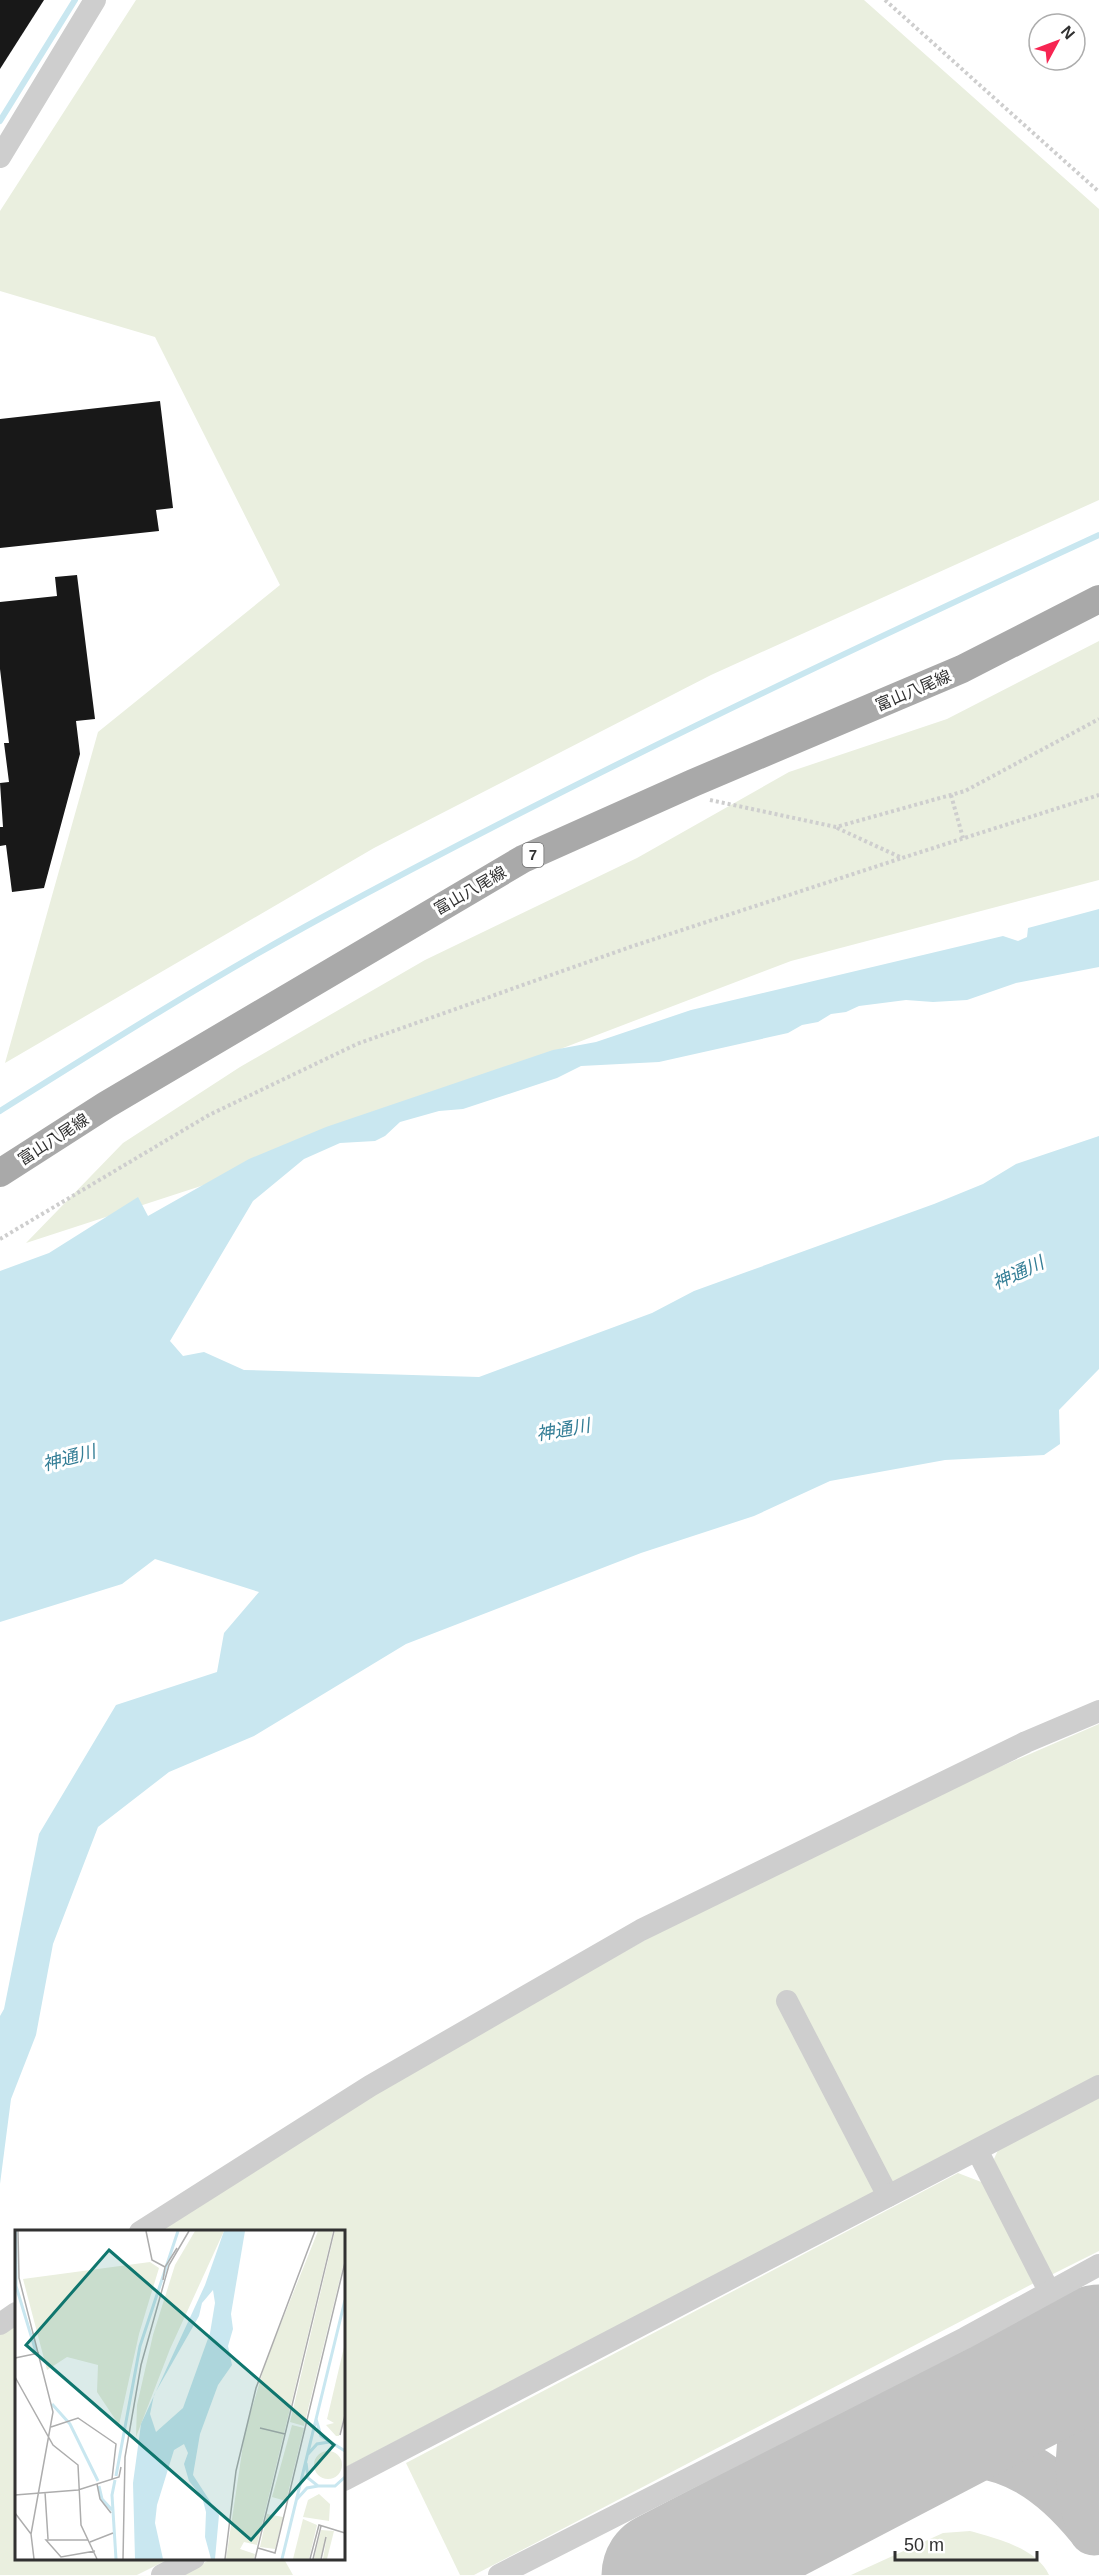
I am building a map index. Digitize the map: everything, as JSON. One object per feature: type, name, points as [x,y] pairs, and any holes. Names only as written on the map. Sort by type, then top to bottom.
[{"type":"main road","name":"富山八尾線","points":[[0,1173],[106,1105],[523,859],[693,783],[962,669],[1099,599]]},
{"type":"street","points":[[0,157],[9,123],[95,0]]},
{"type":"street","points":[[143,2230],[370,2086],[641,1930],[1026,1742],[1099,1711]]},
{"type":"street","points":[[787,2001],[888,2196]]},
{"type":"street","points":[[345,2479],[1099,2086]]},
{"type":"street","points":[[976,2150],[1049,2291]]},
{"type":"street","points":[[499,2575],[933,2354],[1099,2265]]},
{"type":"street","points":[[0,2324],[15,2314]]},
{"type":"street","points":[[162,2575],[192,2560]]},
{"type":"path","points":[[885,0],[1099,192]]},
{"type":"path","points":[[836,827],[965,791],[1099,719]]},
{"type":"path","points":[[693,783],[710,800],[836,827],[902,858]]},
{"type":"path","points":[[951,795],[963,838]]},
{"type":"path","points":[[0,1239],[209,1115],[357,1044],[630,947],[1099,795]]},
{"type":"green space","points":[[136,0],[864,0],[1099,209],[1099,500],[711,675],[374,848],[5,1063],[98,732],[280,585],[155,337],[0,291],[0,211]]},
{"type":"green space","points":[[1099,641],[1099,880],[791,961],[201,1186],[26,1243],[123,1143],[240,1067],[425,960],[637,858],[789,772],[947,719]]},
{"type":"green space","points":[[1099,1724],[1099,2076],[345,2467],[345,2230],[152,2230],[402,2076],[679,1921],[912,1805]]},
{"type":"green space","points":[[1099,2097],[1099,2251],[1051,2275],[1000,2178],[994,2159],[998,2150]]},
{"type":"green space","points":[[958,2173],[989,2185],[1036,2282],[474,2575],[460,2575],[406,2463]]},
{"type":"green space","points":[[15,2321],[15,2560],[167,2560],[137,2575],[0,2575],[0,2331]]},
{"type":"green space","points":[[970,2531],[1014,2545],[1025,2551],[1043,2566],[1049,2575],[851,2575],[943,2533]]},
{"type":"green space","points":[[209,2560],[285,2560],[293,2575],[181,2575]]},
{"type":"water","name":"神通川","points":[[1099,909],[1099,967],[1016,983],[967,1000],[933,1002],[906,1000],[859,1006],[846,1012],[831,1014],[818,1022],[802,1025],[788,1033],[659,1062],[581,1066],[557,1078],[463,1109],[439,1111],[400,1122],[385,1136],[375,1141],[340,1143],[304,1159],[253,1201],[170,1341],[183,1356],[204,1352],[244,1370],[479,1377],[652,1313],[694,1291],[934,1204],[983,1184],[1016,1164],[1099,1136],[1099,1369],[1059,1410],[1060,1444],[1044,1455],[945,1460],[830,1481],[754,1516],[641,1553],[406,1644],[254,1736],[169,1772],[98,1827],[53,1944],[36,2035],[11,2099],[0,2184],[0,2016],[4,2009],[39,1834],[116,1705],[217,1672],[224,1633],[259,1592],[155,1559],[122,1584],[0,1622],[0,1271],[49,1253],[138,1197],[148,1216],[249,1159],[326,1127],[553,1050],[596,1042],[691,1010],[1003,936],[1018,941],[1027,937],[1028,928]]},
{"type":"building","points":[[0,0],[44,0],[0,69]]},
{"type":"building","points":[[160,401],[173,508],[156,510],[159,531],[0,548],[0,419]]},
{"type":"building","points":[[77,575],[95,719],[76,721],[80,754],[44,888],[12,892],[6,845],[0,846],[0,827],[3,827],[0,783],[9,782],[4,743],[9,743],[0,669],[0,602],[57,596],[55,577]]},
{"type":"waterway","points":[[0,121],[75,0]]},
{"type":"waterway","points":[[0,1111],[239,964],[417,867],[707,720],[1099,535]]},
{"type":"taxiway","points":[[1094,2530],[1084,2495],[1082,2458],[1087,2421],[1099,2388]]},
{"type":"taxiway","points":[[892,2458],[953,2451],[979,2453],[1004,2459],[1027,2469],[1049,2483],[1092,2527]]},
{"type":"taxiway","points":[[741,2575],[762,2541],[820,2495]]},
{"type":"runway","points":[[666,2575],[1099,2349]]}]
